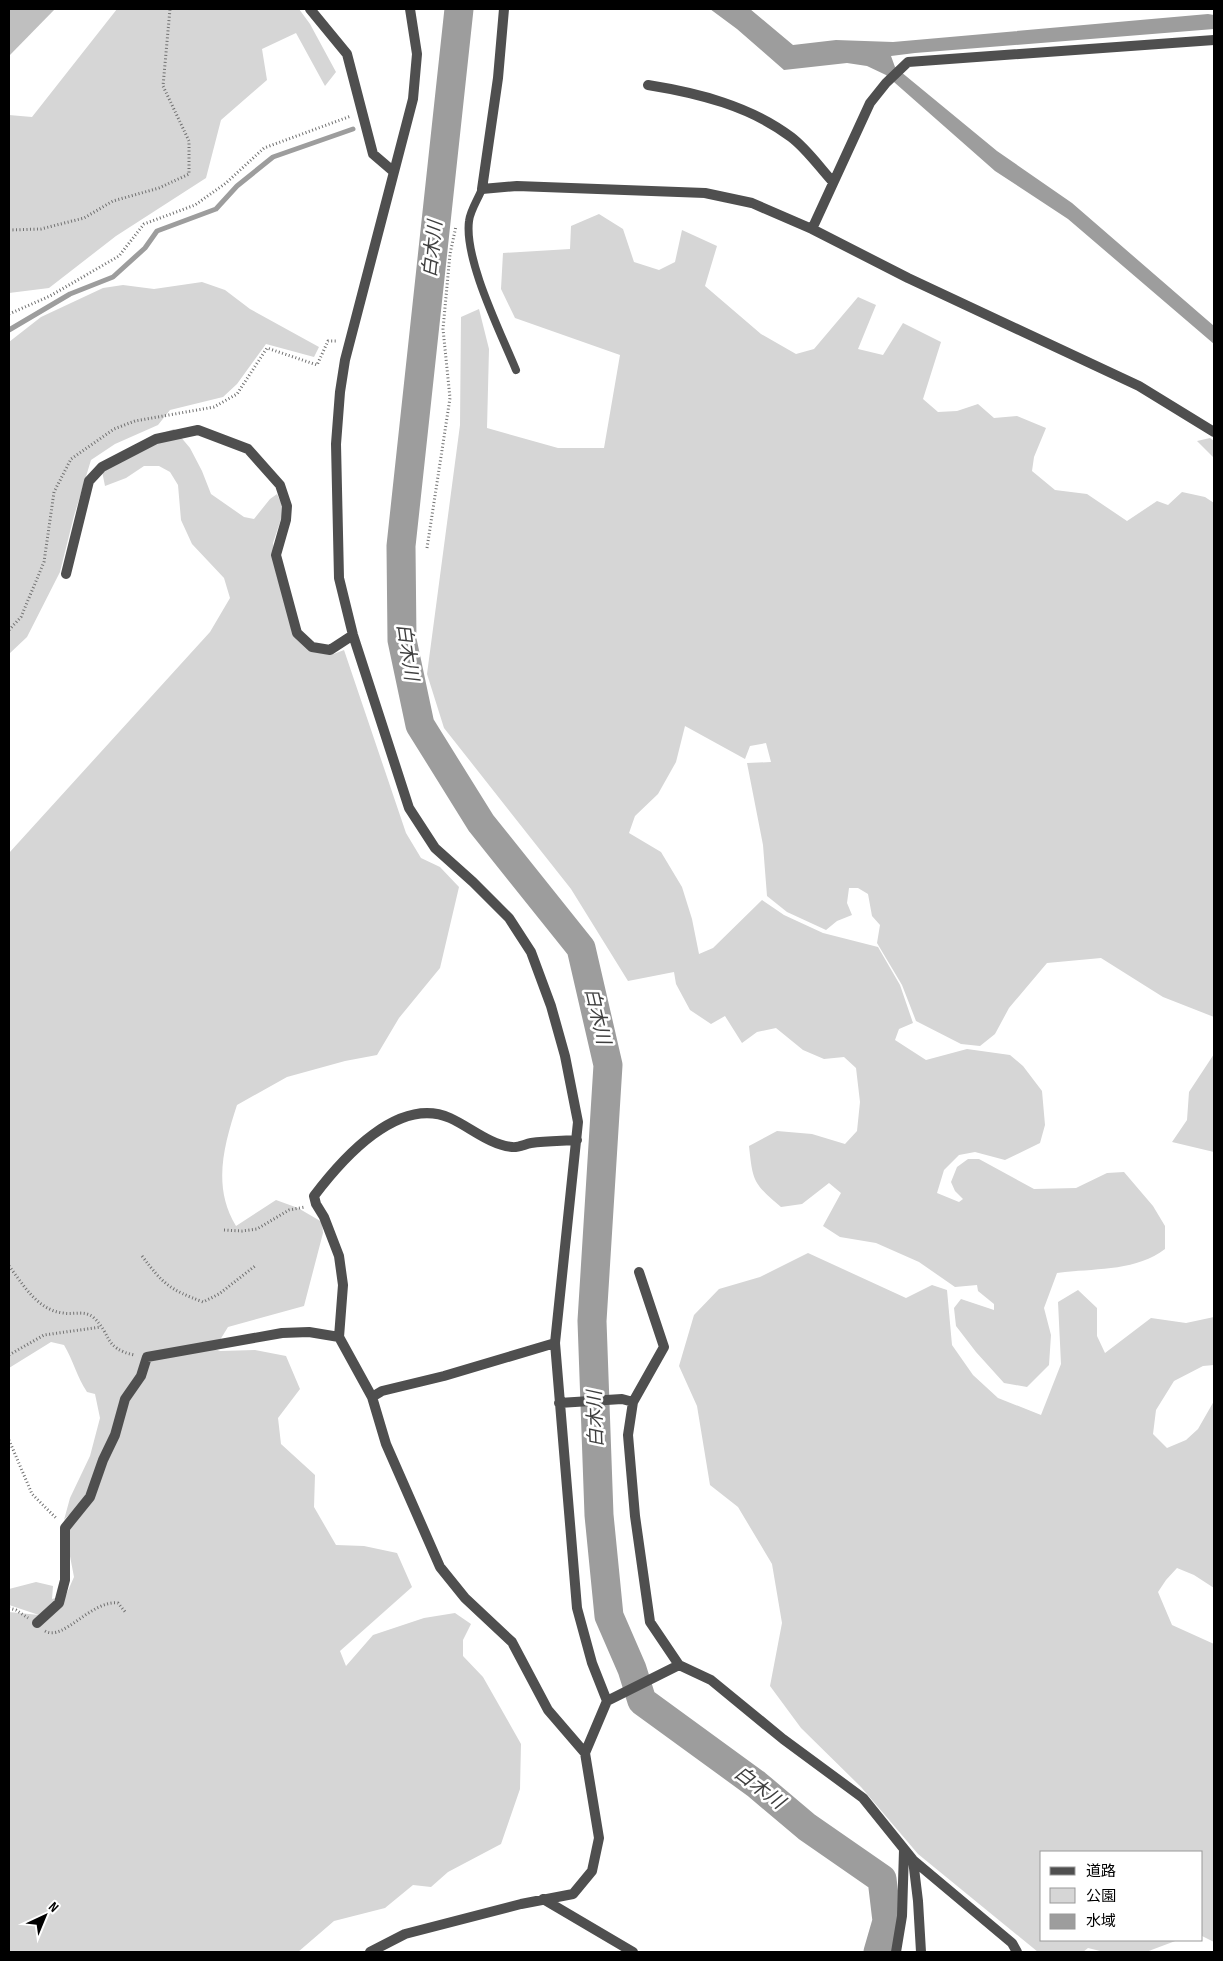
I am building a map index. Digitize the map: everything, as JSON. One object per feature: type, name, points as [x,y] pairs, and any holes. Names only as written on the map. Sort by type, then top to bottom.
[{"type":"street","points":[[310,9],[346,54],[373,154],[394,172]]},
{"type":"street","points":[[410,9],[417,54],[413,98],[344,360],[336,444],[338,578],[352,636],[409,808],[435,848],[509,918],[531,952],[551,1006],[565,1056],[578,1122],[555,1344],[577,1608],[592,1663],[607,1701]]},
{"type":"street","points":[[504,9],[498,78],[482,189],[517,186],[705,193],[752,203],[812,229],[908,278],[1139,386],[1214,432]]},
{"type":"street","points":[[812,229],[870,103],[886,83],[908,62],[1214,40]]},
{"type":"street","points":[[648,85],[671,88],[728,103],[763,118],[793,138],[833,182]]},
{"type":"street","points":[[66,574],[89,481],[102,467],[156,439],[198,430],[248,449],[280,485],[287,506],[286,520],[276,555],[297,633],[312,647],[330,650],[352,636]]},
{"type":"street","points":[[370,1952],[405,1934],[521,1904],[573,1894],[592,1871],[599,1838],[585,1753],[548,1710],[512,1642],[465,1598],[440,1568],[386,1444],[372,1397],[339,1337],[343,1285],[339,1256],[314,1196],[328,1178],[367,1138],[387,1124],[409,1116],[435,1113],[450,1117],[497,1143],[513,1148],[531,1143],[577,1140]]},
{"type":"street","points":[[639,1272],[664,1347],[633,1402],[628,1435],[635,1516],[650,1622],[679,1665],[711,1680],[783,1739],[863,1798],[913,1860],[1012,1943],[1017,1952]]},
{"type":"street","points":[[37,1623],[59,1603],[65,1580],[65,1528],[90,1497],[103,1460],[115,1434],[125,1399],[141,1376],[147,1357],[282,1333],[310,1332],[339,1337]]},
{"type":"street","points":[[372,1397],[382,1392],[555,1344]]},
{"type":"street","points":[[559,1404],[622,1398],[633,1402]]},
{"type":"street","points":[[585,1753],[607,1701],[679,1665]]},
{"type":"street","points":[[896,1952],[902,1916],[904,1850]]},
{"type":"street","points":[[913,1860],[918,1901],[920,1952]]},
{"type":"street","points":[[544,1899],[633,1952]]},
{"type":"lane","points":[[482,189],[469,220],[470,250],[486,297],[516,370]]},
{"type":"path","points":[[9,230],[41,229],[84,218],[114,201],[159,188],[189,174],[189,141],[163,86],[170,9]]},
{"type":"path","points":[[9,314],[50,296],[120,256],[144,224],[195,205],[226,183],[264,148],[361,112]]},
{"type":"path","points":[[427,548],[450,398],[444,329],[450,254],[457,223]]},
{"type":"path","points":[[224,1230],[242,1231],[257,1229],[289,1210],[317,1205]]},
{"type":"path","points":[[142,1256],[160,1280],[175,1292],[203,1302],[219,1294],[255,1266]]},
{"type":"path","points":[[9,1266],[37,1302],[62,1314],[82,1313],[92,1316],[115,1348],[123,1352],[147,1357]]},
{"type":"path","points":[[9,1355],[44,1335],[101,1327]]},
{"type":"path","points":[[9,1440],[32,1494],[65,1528]]},
{"type":"path","points":[[9,1608],[16,1610],[37,1623],[48,1633],[62,1631],[97,1607],[108,1602],[118,1603],[126,1613]]},
{"type":"green space","points":[[117,9],[299,9],[310,24],[336,72],[325,86],[296,33],[262,49],[267,80],[221,120],[206,178],[116,236],[49,288],[9,293],[9,115],[32,117]]},
{"type":"green space","points":[[599,214],[623,229],[634,262],[659,270],[675,262],[682,230],[717,246],[705,286],[761,334],[796,354],[814,349],[858,297],[876,305],[858,349],[883,355],[903,323],[941,342],[923,399],[938,412],[957,411],[978,404],[994,418],[1017,416],[1046,428],[1034,457],[1032,471],[1055,490],[1087,494],[1127,521],[1157,501],[1168,505],[1182,492],[1205,497],[1214,503],[1214,1017],[1163,997],[1101,958],[1047,963],[1009,1008],[995,1034],[980,1046],[961,1044],[916,1021],[902,985],[877,943],[880,925],[872,916],[868,894],[858,888],[849,888],[847,903],[852,915],[837,921],[826,930],[787,912],[767,896],[763,845],[747,763],[771,762],[766,743],[750,746],[745,759],[685,726],[676,762],[658,794],[635,816],[629,833],[661,852],[682,887],[692,919],[699,954],[713,948],[762,900],[784,915],[823,933],[878,947],[900,985],[913,1023],[899,1029],[895,1040],[926,1060],[967,1049],[1010,1055],[1023,1066],[1042,1091],[1045,1125],[1040,1143],[1005,1160],[975,1152],[959,1155],[944,1170],[937,1193],[959,1202],[963,1199],[955,1191],[951,1182],[957,1167],[968,1159],[979,1159],[1034,1189],[1076,1188],[1107,1173],[1124,1172],[1153,1206],[1165,1226],[1165,1249],[1141,1262],[1113,1268],[1057,1273],[1044,1308],[1051,1335],[1049,1365],[1027,1387],[1004,1383],[956,1326],[954,1308],[961,1299],[994,1310],[994,1304],[978,1291],[977,1285],[955,1287],[919,1262],[876,1243],[840,1237],[823,1226],[841,1193],[829,1183],[802,1204],[781,1207],[756,1181],[749,1146],[777,1131],[812,1134],[845,1144],[857,1131],[860,1102],[856,1068],[844,1057],[824,1059],[803,1050],[776,1028],[757,1032],[742,1043],[725,1016],[711,1024],[690,1010],[676,984],[674,972],[628,981],[571,889],[444,728],[427,674],[460,425],[461,317],[479,309],[489,349],[487,428],[558,448],[604,448],[620,355],[515,318],[501,289],[503,253],[570,249],[571,226]]},
{"type":"green space","points":[[202,282],[225,290],[250,309],[319,347],[314,357],[266,344],[237,384],[223,397],[170,410],[158,425],[115,444],[91,460],[60,572],[27,637],[9,654],[9,342],[41,317],[103,288],[123,285],[154,289]]},
{"type":"green space","points":[[174,429],[190,448],[211,494],[244,517],[254,519],[270,499],[277,494],[284,510],[273,543],[276,572],[291,621],[311,651],[331,655],[344,650],[406,833],[421,858],[440,867],[459,887],[440,968],[399,1018],[377,1055],[345,1061],[287,1077],[237,1105],[228,1135],[222,1181],[224,1196],[236,1226],[276,1200],[298,1208],[322,1222],[323,1233],[304,1306],[228,1327],[220,1340],[142,1364],[86,1497],[64,1520],[70,1498],[90,1456],[100,1418],[95,1394],[87,1392],[64,1345],[51,1342],[9,1368],[9,853],[210,632],[230,598],[224,578],[192,544],[181,520],[178,485],[170,472],[159,466],[144,466],[126,478],[105,486],[102,471],[163,433]]},
{"type":"green space","points":[[1210,438],[1214,441],[1214,458],[1197,441]]},
{"type":"green space","points":[[1214,1054],[1214,1152],[1172,1142],[1187,1120],[1189,1092]]},
{"type":"green space","points":[[808,1253],[906,1298],[932,1285],[947,1290],[952,1345],[973,1375],[998,1398],[1041,1415],[1061,1364],[1058,1302],[1078,1290],[1097,1308],[1097,1336],[1105,1353],[1151,1318],[1186,1323],[1214,1317],[1214,1365],[1203,1366],[1174,1381],[1156,1410],[1153,1434],[1167,1448],[1186,1440],[1198,1429],[1214,1401],[1214,1588],[1194,1575],[1177,1568],[1158,1592],[1172,1625],[1214,1644],[1214,1942],[1203,1936],[1203,1851],[1040,1851],[1040,1941],[1175,1941],[1146,1952],[1104,1952],[1088,1948],[1083,1952],[1038,1952],[918,1854],[861,1787],[801,1728],[770,1686],[782,1623],[772,1564],[738,1507],[710,1485],[697,1406],[679,1366],[694,1315],[719,1289],[760,1277]]},
{"type":"green space","points":[[215,1349],[220,1351],[255,1350],[286,1356],[300,1389],[278,1418],[281,1444],[315,1475],[314,1507],[336,1545],[364,1546],[397,1553],[412,1587],[340,1651],[346,1666],[373,1635],[424,1618],[455,1613],[471,1624],[463,1640],[463,1656],[483,1677],[521,1744],[520,1789],[501,1844],[448,1872],[431,1887],[413,1885],[385,1908],[334,1921],[298,1952],[9,1952],[9,1612],[39,1615],[9,1605],[9,1589],[36,1582],[53,1586],[52,1599],[66,1595],[74,1577],[69,1551],[69,1526],[92,1499],[127,1402],[149,1360]]},
{"type":"water","points":[[710,9],[750,9],[793,45],[836,40],[893,42],[1214,15],[1214,29],[891,56],[895,67],[997,151],[1072,203],[1214,326],[1214,344],[1068,219],[995,171],[886,75],[867,66],[847,63],[784,70],[737,29]]},
{"type":"building","points":[[9,9],[55,9],[9,56]]},
{"type":"waterway","name":"白木川","points":[[459,9],[401,546],[402,640],[420,725],[481,823],[581,948],[608,1065],[592,1321],[599,1515],[609,1616],[632,1669],[642,1701],[756,1784],[807,1827],[882,1879],[887,1921],[878,1952]]},
{"type":"waterway","points":[[9,330],[70,294],[113,277],[145,248],[157,231],[216,209],[237,186],[273,157],[353,129]]}]
